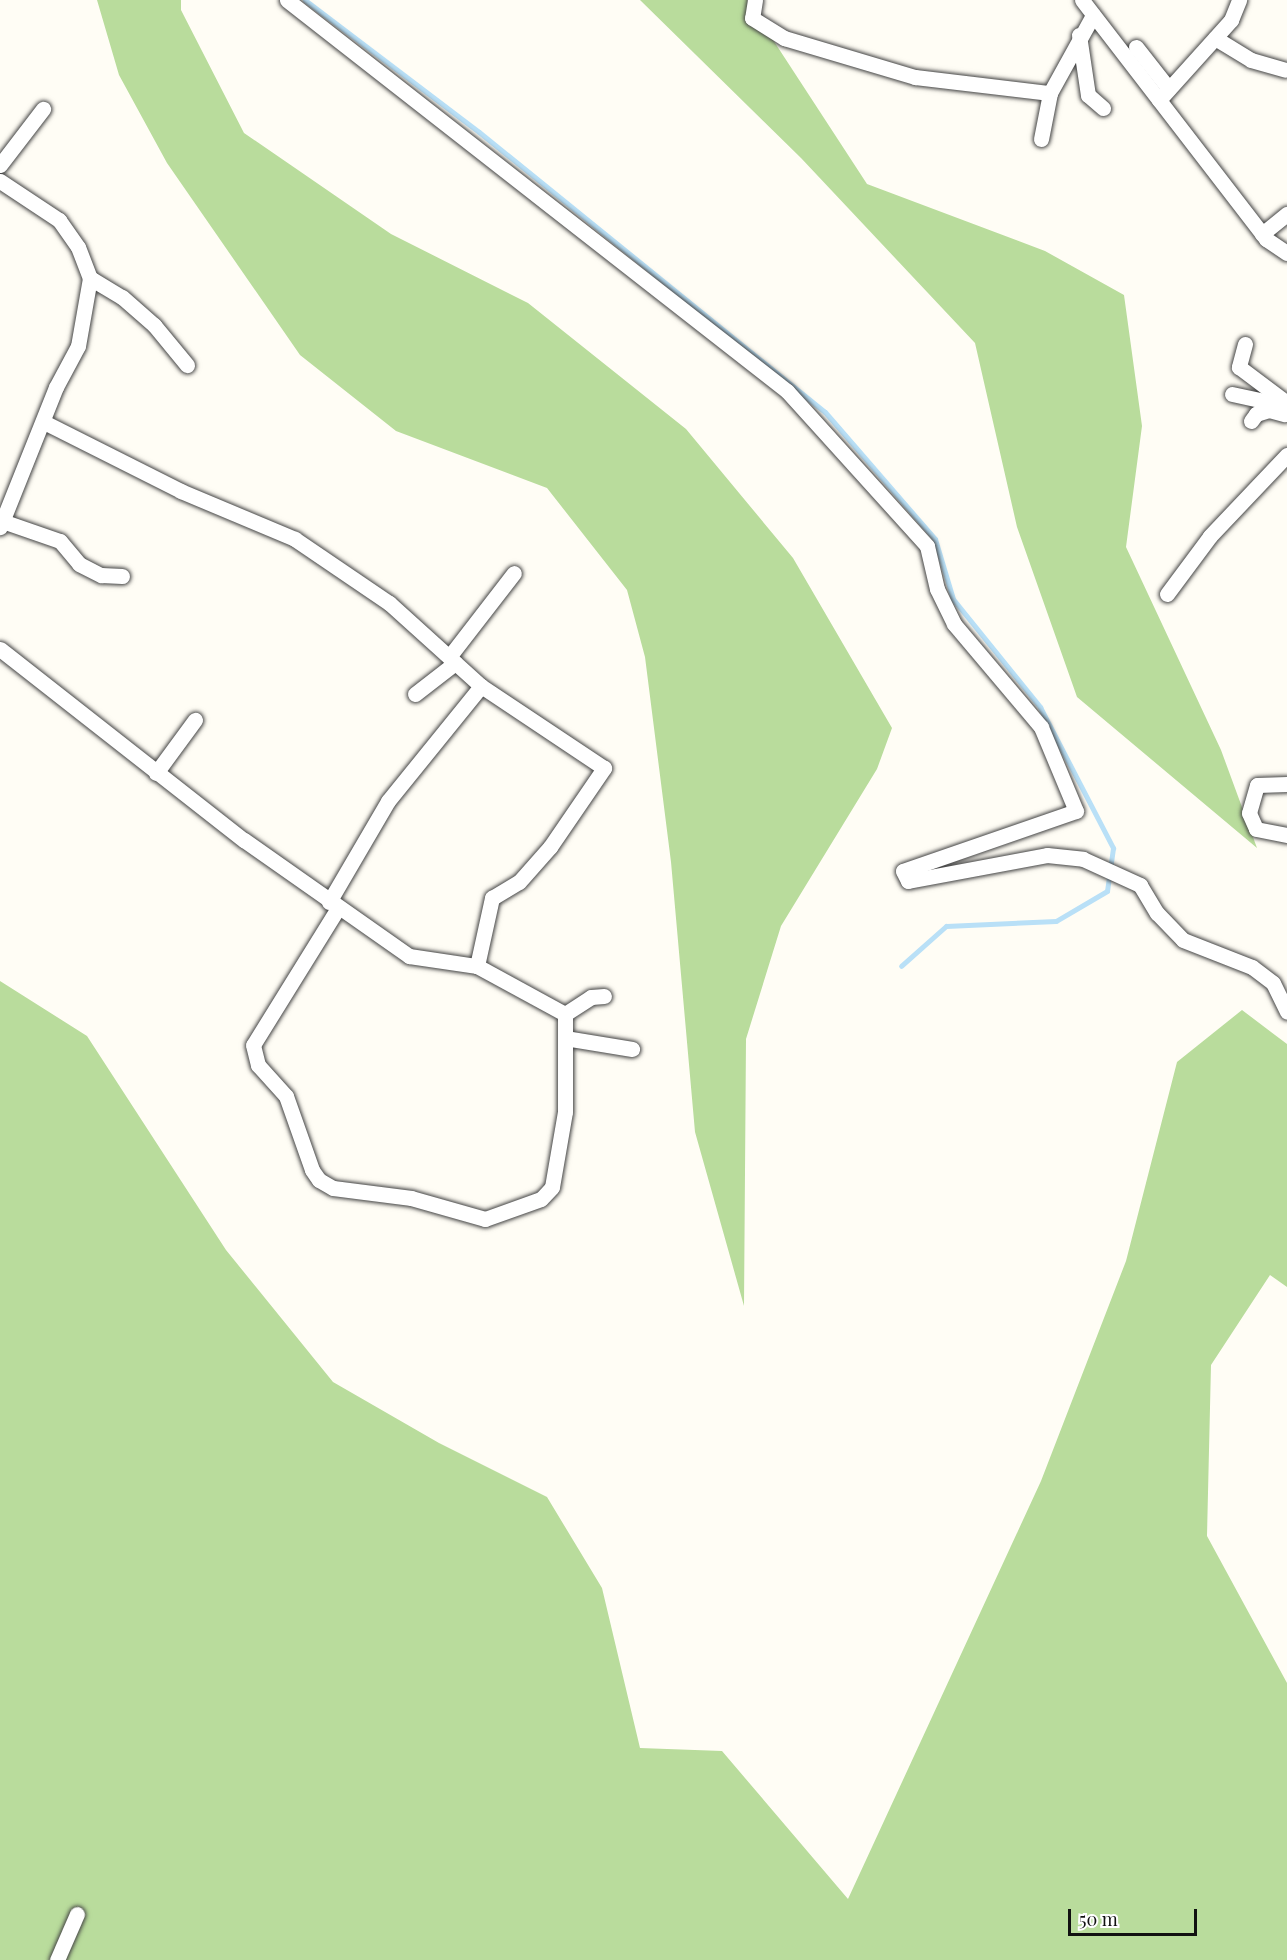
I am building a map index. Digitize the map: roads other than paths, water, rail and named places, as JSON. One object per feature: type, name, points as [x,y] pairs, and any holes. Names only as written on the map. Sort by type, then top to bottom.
[{"type":"street","points":[[287,0],[787,391],[927,546],[938,589],[954,624],[1041,727],[1076,811],[903,871],[908,881],[1047,855],[1083,859],[1140,885],[1157,914],[1183,940],[1259,972],[1273,983],[1287,1012]]},
{"type":"street","points":[[755,0],[752,18],[784,38],[915,77],[1050,93]]},
{"type":"street","points":[[1082,0],[1164,95]]},
{"type":"street","points":[[1164,95],[1231,20],[1239,0]]},
{"type":"street","points":[[1041,139],[1050,93],[1079,36],[1093,15]]},
{"type":"street","points":[[1079,36],[1088,95],[1103,108]]},
{"type":"street","points":[[1215,38],[1251,60],[1285,70]]},
{"type":"street","points":[[1136,46],[1164,95],[1262,234],[1287,253]]},
{"type":"street","points":[[0,165],[43,109]]},
{"type":"street","points":[[0,181],[59,220],[78,247],[90,278],[78,346],[2,524],[60,541],[79,564],[101,575],[122,576]]},
{"type":"street","points":[[1262,234],[1287,214]]},
{"type":"street","points":[[90,278],[122,297],[154,325],[187,365]]},
{"type":"street","points":[[1245,344],[1239,367],[1287,405]]},
{"type":"street","points":[[1232,394],[1287,405]]},
{"type":"street","points":[[1251,421],[1256,414],[1269,410],[1287,415]]},
{"type":"street","points":[[44,422],[181,491],[295,539],[389,603],[481,687],[604,768],[550,847],[519,882],[492,898],[477,966]]},
{"type":"street","points":[[1167,594],[1210,536],[1287,455]]},
{"type":"street","points":[[415,694],[452,660],[514,573]]},
{"type":"street","points":[[0,649],[156,773],[333,905],[409,956],[477,966],[565,1014]]},
{"type":"street","points":[[481,687],[388,801],[333,905],[253,1045],[258,1065],[286,1096],[319,1180],[333,1188],[411,1198],[485,1219],[541,1199],[552,1187],[565,1112],[565,1014]]},
{"type":"street","points":[[156,773],[195,720]]},
{"type":"street","points":[[1287,784],[1257,784],[1249,813],[1256,829],[1287,835]]},
{"type":"street","points":[[565,1014],[591,997],[604,996]]},
{"type":"street","points":[[565,1038],[632,1049]]},
{"type":"street","points":[[57,1960],[77,1914]]},
{"type":"waterway","points":[[305,0],[479,132],[825,412],[935,539],[953,599],[1040,707],[1113,848],[1107,891],[1056,921],[946,926],[901,966]]}]
